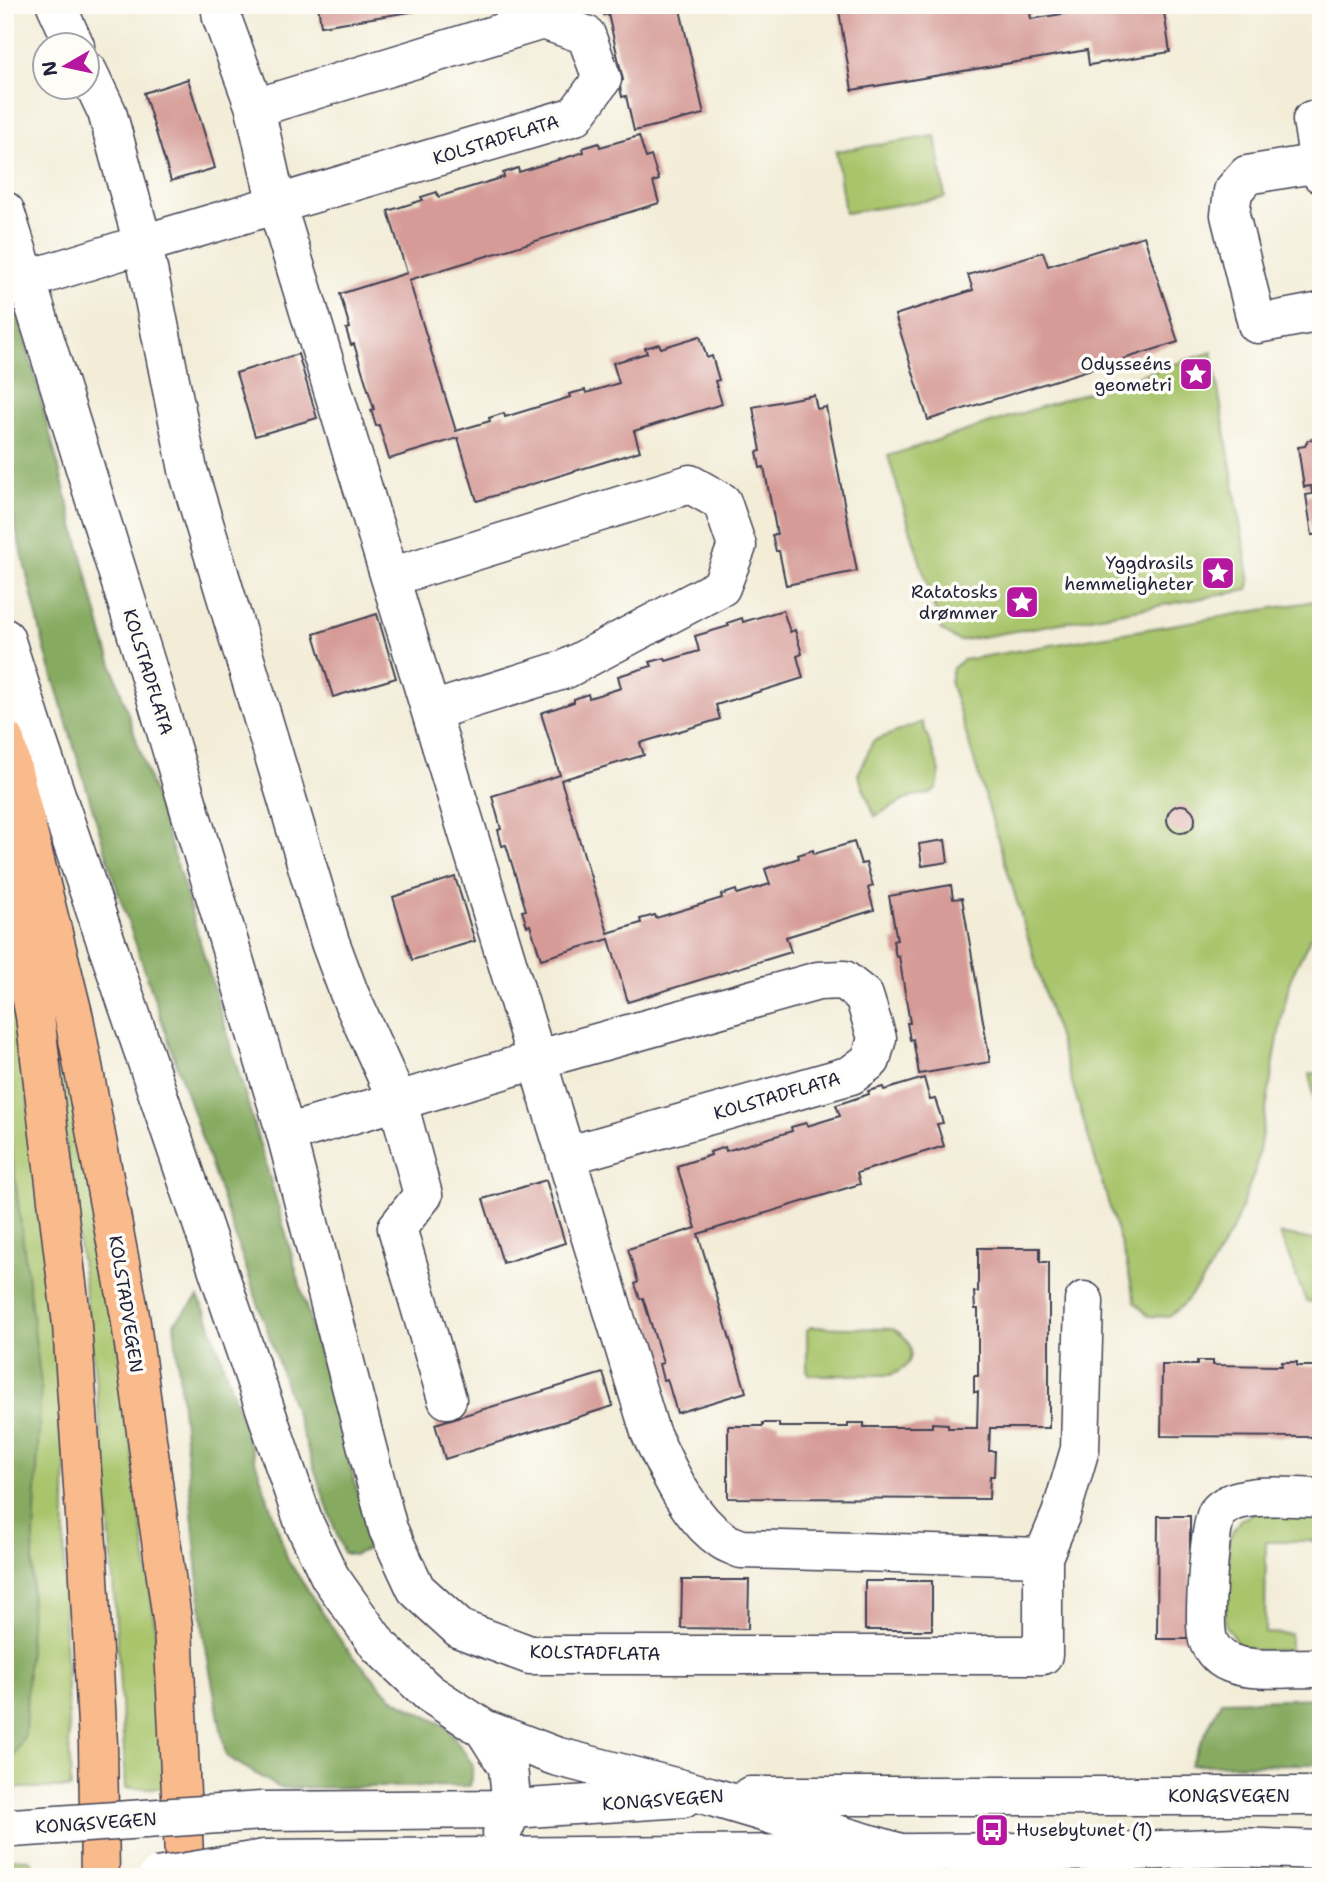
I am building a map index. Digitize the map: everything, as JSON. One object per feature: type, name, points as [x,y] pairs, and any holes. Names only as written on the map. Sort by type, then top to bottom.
[{"type":"main road","name":"KOLSTADVEGEN","points":[[5,740],[75,1018],[130,1316],[173,1627],[185,1877]]},
{"type":"main road","points":[[5,861],[35,1016],[72,1325],[98,1744],[100,1877]]},
{"type":"street","points":[[56,5],[69,32]]},
{"type":"street","points":[[220,5],[222,18],[255,108],[277,205],[650,1432],[676,1486],[705,1525],[722,1541],[741,1549],[1043,1557]]},
{"type":"street","name":"KOLSTADFLATA","points":[[26,280],[575,116],[602,79],[586,35],[543,20],[255,108]]},
{"type":"street","points":[[102,101],[143,244],[188,470],[330,942],[349,993],[398,1102],[423,1195],[397,1228],[447,1399]]},
{"type":"street","points":[[1321,119],[1312,120],[1320,168],[1247,175],[1233,191],[1230,215],[1257,324],[1321,312]]},
{"type":"street","name":"KOLSTADFLATA","points":[[5,211],[147,667],[286,1134],[388,1529],[416,1589],[460,1629],[530,1655],[1043,1655],[1043,1557],[1061,1514],[1080,1449],[1084,1301]]},
{"type":"street","points":[[391,577],[690,484],[722,502],[737,545],[721,587],[566,670],[432,711]]},
{"type":"street","points":[[5,638],[304,1522],[330,1577],[379,1646],[429,1693],[484,1729],[555,1756],[709,1796],[897,1852]]},
{"type":"street","name":"KOLSTADFLATA","points":[[286,1134],[818,981],[844,980],[864,996],[877,1038],[871,1060],[851,1074],[566,1156]]},
{"type":"street","points":[[1321,1498],[1245,1498],[1236,1500],[1217,1513],[1210,1535],[1207,1637],[1217,1655],[1230,1663],[1250,1667],[1321,1668]]},
{"type":"street","points":[[465,1857],[501,1834],[512,1809],[508,1767],[484,1729]]},
{"type":"street","name":"KONGSVEGEN","points":[[9,1828],[262,1811],[512,1809],[606,1805],[709,1796],[1321,1796]]},
{"type":"street","points":[[1235,1847],[1321,1826]]},
{"type":"street","points":[[157,1877],[264,1859],[1139,1851],[1235,1847],[1321,1850]]},
{"type":"green space","points":[[936,136],[945,198],[845,213],[836,151]]},
{"type":"green space","points":[[5,275],[24,335],[104,640],[180,874],[280,1213],[368,1530],[368,1549],[353,1555],[343,1553],[116,886],[46,654],[5,483]]},
{"type":"green space","points":[[1212,352],[1250,583],[1248,590],[959,641],[941,630],[888,456]]},
{"type":"green space","points":[[1321,600],[1321,916],[1290,980],[1256,1168],[1235,1224],[1206,1276],[1183,1305],[1169,1317],[1148,1316],[1135,1302],[1126,1261],[950,681],[953,668],[963,660]]},
{"type":"green space","points":[[922,722],[940,771],[937,788],[931,794],[912,796],[875,816],[858,775],[873,741]]},
{"type":"green space","points":[[5,938],[66,1405],[64,1614],[71,1788],[12,1788],[12,1799],[5,1800]]},
{"type":"green space","points":[[58,1013],[106,1249],[160,1666],[169,1788],[126,1788],[100,1427],[50,1014]]},
{"type":"green space","points":[[1321,1072],[1321,1123],[1317,1124],[1310,1074]]},
{"type":"green space","points":[[5,1098],[41,1384],[25,1734],[5,1774]]},
{"type":"green space","points":[[1280,1234],[1321,1241],[1321,1303],[1306,1301]]},
{"type":"green space","points":[[198,1297],[207,1315],[288,1560],[345,1647],[392,1698],[447,1727],[473,1765],[470,1786],[280,1788],[226,1756],[204,1638],[174,1323]]},
{"type":"green space","points":[[811,1327],[893,1329],[907,1340],[910,1360],[906,1366],[890,1375],[810,1375],[807,1370],[807,1330]]},
{"type":"green space","points":[[1259,1511],[1321,1512],[1321,1541],[1266,1541],[1265,1633],[1290,1634],[1290,1650],[1252,1650],[1237,1643],[1225,1625],[1229,1538],[1240,1520]]},
{"type":"green space","points":[[1321,1698],[1321,1764],[1190,1765],[1221,1701]]},
{"type":"green space","points":[[5,1858],[28,1859],[37,1869],[37,1874],[34,1877],[5,1876]]},
{"type":"building","points":[[318,5],[442,5],[442,7],[321,26]]},
{"type":"building","points":[[601,5],[679,5],[704,114],[634,131],[626,96],[622,97],[619,81],[623,80],[608,14],[604,15]]},
{"type":"building","points":[[838,5],[1029,5],[1031,19],[1081,11],[1080,5],[1163,5],[1170,52],[1089,65],[1087,50],[852,90]]},
{"type":"building","points":[[188,79],[215,168],[171,181],[144,93]]},
{"type":"building","points":[[639,136],[646,158],[651,156],[659,180],[653,182],[659,203],[409,280],[456,431],[490,421],[489,418],[504,413],[505,417],[570,397],[569,394],[585,390],[586,393],[619,383],[613,363],[647,353],[645,348],[659,344],[661,348],[700,336],[707,358],[712,356],[719,380],[715,381],[722,404],[634,431],[640,451],[477,501],[458,438],[389,459],[379,425],[376,426],[371,410],[374,409],[354,344],[351,345],[346,329],[350,328],[340,294],[407,273],[388,211],[423,200],[421,197],[437,192],[438,197],[504,177],[503,173],[518,168],[519,172],[584,152],[583,148],[599,143],[600,147]]},
{"type":"building","points":[[1144,236],[1178,342],[928,420],[895,315],[973,290],[968,275],[1043,252],[1048,266]]},
{"type":"building","points":[[298,354],[317,418],[255,436],[236,373]]},
{"type":"building","points":[[814,395],[817,409],[826,407],[857,571],[786,585],[779,551],[776,551],[772,535],[777,534],[764,467],[760,468],[757,452],[761,451],[753,407]]},
{"type":"building","points":[[1321,437],[1321,537],[1319,534],[1312,535],[1306,495],[1312,494],[1311,486],[1304,487],[1298,447],[1305,446],[1308,440]]},
{"type":"building","points":[[783,610],[790,632],[795,630],[802,654],[797,656],[803,678],[716,705],[720,719],[640,743],[644,755],[561,780],[608,933],[641,923],[640,919],[655,915],[656,918],[722,898],[721,895],[736,890],[737,894],[770,884],[765,869],[799,858],[798,855],[813,850],[814,854],[854,842],[861,864],[866,863],[873,886],[868,888],[874,910],[786,937],[791,952],[628,1002],[609,939],[541,959],[530,925],[527,926],[522,911],[526,910],[506,845],[502,846],[498,830],[501,829],[492,796],[560,775],[541,713],[574,702],[574,699],[588,694],[589,698],[621,688],[618,676],[652,666],[650,662],[665,658],[666,661],[699,651],[695,636],[729,626],[727,623],[742,618],[743,622]]},
{"type":"building","points":[[377,614],[396,678],[333,697],[314,634]]},
{"type":"building","points":[[1181,805],[1191,809],[1195,819],[1191,829],[1181,833],[1171,829],[1167,819],[1171,809]]},
{"type":"building","points":[[945,840],[948,862],[922,866],[919,844]]},
{"type":"building","points":[[455,877],[475,941],[412,960],[393,897]]},
{"type":"building","points":[[951,885],[953,899],[962,898],[990,1062],[919,1074],[913,1039],[910,1040],[907,1023],[910,1023],[899,956],[896,957],[893,941],[897,940],[889,896]]},
{"type":"building","points":[[924,1078],[930,1100],[935,1099],[943,1123],[937,1124],[944,1146],[857,1173],[860,1184],[698,1234],[746,1392],[677,1413],[667,1379],[663,1380],[659,1364],[663,1363],[643,1298],[640,1299],[635,1284],[638,1282],[628,1249],[696,1228],[677,1166],[711,1155],[710,1152],[725,1147],[726,1151],[792,1131],[791,1127],[806,1123],[807,1126],[840,1116],[836,1105],[869,1094],[868,1091],[883,1087],[884,1090]]},
{"type":"building","points":[[546,1180],[565,1243],[503,1263],[483,1199]]},
{"type":"building","points":[[978,1248],[1040,1248],[1040,1262],[1049,1262],[1049,1428],[990,1428],[989,1451],[995,1451],[994,1476],[990,1476],[989,1499],[728,1498],[728,1426],[779,1423],[779,1427],[848,1427],[848,1423],[864,1423],[864,1427],[932,1427],[932,1423],[948,1424],[948,1428],[977,1428],[978,1392],[974,1392],[974,1376],[978,1376],[978,1309],[975,1309],[974,1292],[978,1292]]},
{"type":"building","points":[[1197,1361],[1213,1361],[1213,1365],[1282,1366],[1281,1362],[1297,1362],[1297,1366],[1321,1366],[1321,1437],[1161,1436],[1162,1365],[1197,1365]]},
{"type":"building","points":[[603,1373],[613,1406],[445,1459],[435,1424]]},
{"type":"building","points":[[1158,1516],[1190,1516],[1190,1639],[1157,1639]]},
{"type":"building","points":[[682,1580],[749,1580],[748,1629],[681,1628]]},
{"type":"building","points":[[865,1581],[932,1581],[932,1630],[865,1630]]},
{"type":"place","name":"Odysseéns geometri","points":[[1196,374]]},
{"type":"place","name":"Yggdrasils hemmeligheter","points":[[1218,573]]},
{"type":"place","name":"Ratatosks drømmer","points":[[1022,602]]},
{"type":"place","name":"Husebytunet (1)","points":[[992,1830]]}]
